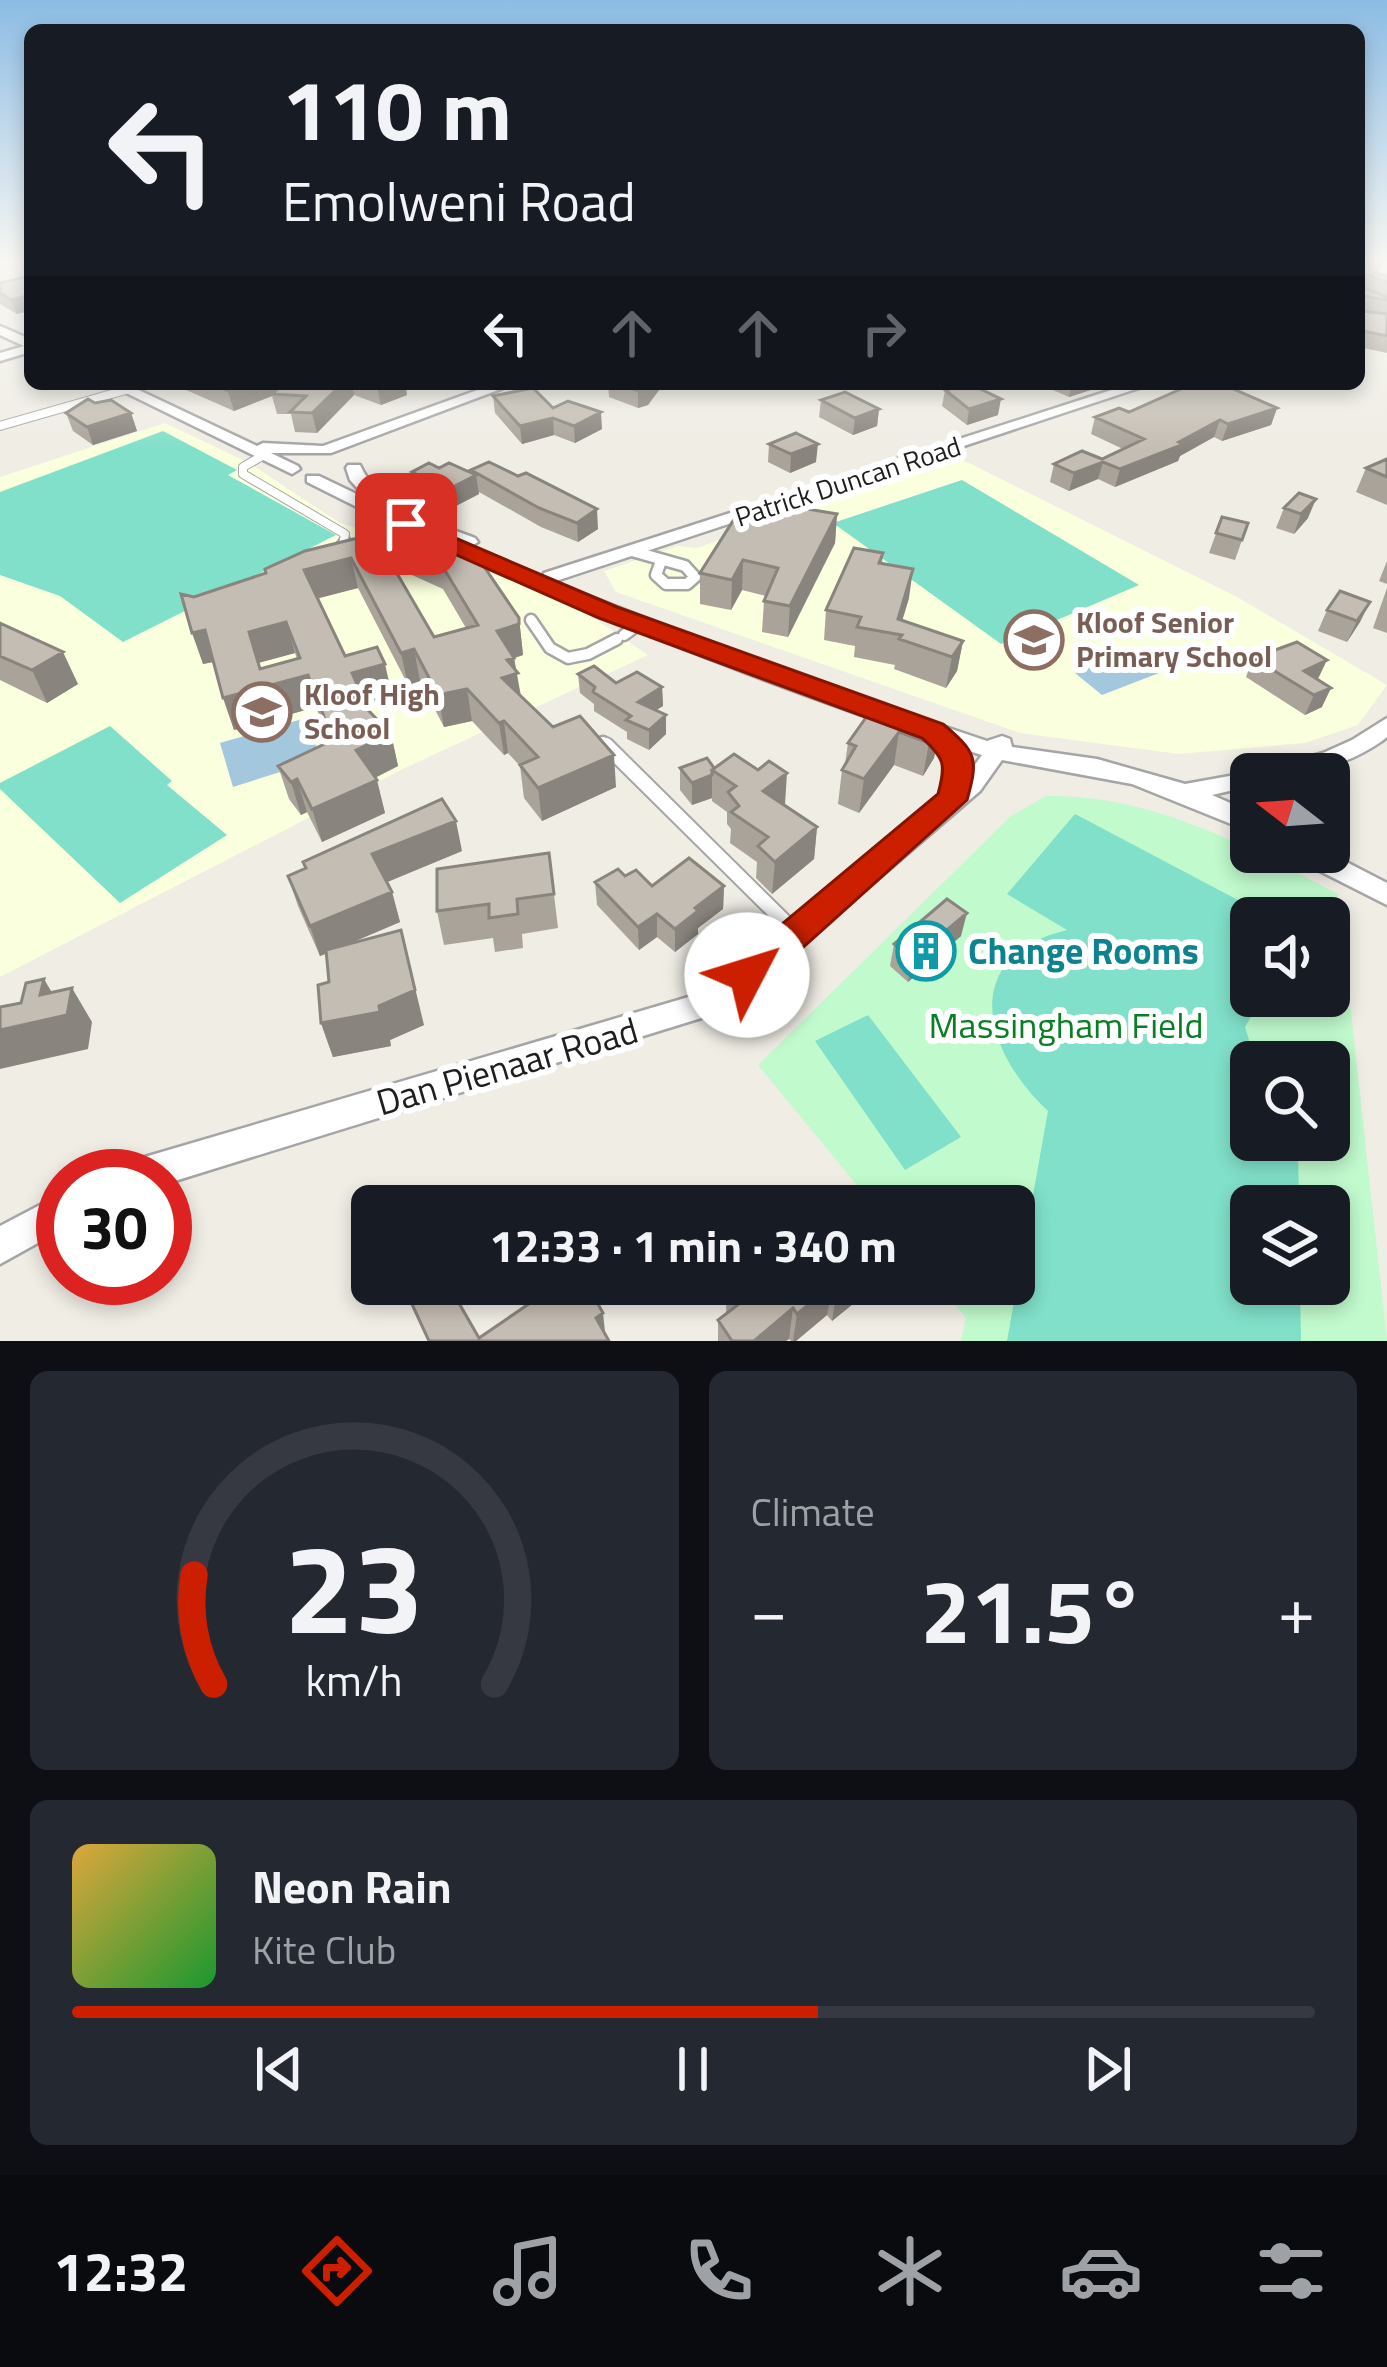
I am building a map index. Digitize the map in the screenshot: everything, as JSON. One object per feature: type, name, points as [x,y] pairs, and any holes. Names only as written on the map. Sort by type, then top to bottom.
[{"type":"street","points":[[128,390],[626,632],[932,731],[1190,791],[1230,812]]},
{"type":"street","points":[[292,469],[303,456],[491,390]]},
{"type":"street","name":"Patrick Duncan Road","points":[[561,581],[600,561],[1126,390]]},
{"type":"street","points":[[313,479],[340,475],[392,433],[428,414]]},
{"type":"street","points":[[239,445],[350,452],[357,484],[368,494],[561,581],[1000,748]]},
{"type":"street","points":[[1345,753],[1387,725]]},
{"type":"street","points":[[932,731],[956,751],[961,768],[952,800]]},
{"type":"street","name":"Dan Pienaar Road","points":[[192,1156],[667,1020],[721,994],[972,785],[1000,748]]},
{"type":"street","points":[[1190,791],[1230,784]]},
{"type":"street","points":[[1344,873],[1387,896]]},
{"type":"street","points":[[0,1246],[36,1225]]},
{"type":"lane","points":[[0,426],[113,390]]},
{"type":"lane","points":[[264,455],[244,467],[243,474],[345,534],[347,539],[336,554],[324,562]]},
{"type":"lane","points":[[632,551],[661,561]]},
{"type":"lane","points":[[531,620],[554,653],[565,659],[587,656],[626,632]]},
{"type":"lane","points":[[603,742],[797,934]]},
{"type":"shaded area","name":"Kloof High School","points":[[165,423],[249,463],[340,523],[488,570],[591,616],[648,655],[403,769],[0,977],[0,477]]},
{"type":"shaded area","name":"Kloof Senior Primary School","points":[[953,455],[1237,597],[1387,685],[1358,725],[1305,743],[1179,754],[1020,733],[616,592],[604,571],[678,546],[697,548],[769,522],[766,519],[784,512],[785,507]]},
{"type":"green space","points":[[163,431],[237,470],[228,475],[336,535],[123,642],[60,596],[0,575],[0,492]]},
{"type":"green space","points":[[962,480],[1139,585],[1001,644],[833,523]]},
{"type":"green space","points":[[110,726],[172,781],[167,785],[227,835],[120,903],[0,789],[0,783]]},
{"type":"green space","name":"Massingham Field","points":[[1046,796],[1125,804],[1198,827],[1230,841],[1230,873],[1297,873],[1338,894],[1230,897],[1230,1017],[1350,1017],[1350,1003],[1387,1341],[961,1341],[966,1318],[955,1305],[1035,1305],[1035,1185],[857,1185],[758,1065],[1011,816]]},
{"type":"green space","points":[[1075,814],[1232,897],[1230,1017],[1251,1017],[1245,1027],[1249,1041],[1230,1041],[1230,1161],[1298,1161],[1299,1185],[1230,1185],[1230,1305],[1300,1305],[1301,1341],[1007,1341],[1013,1305],[1035,1305],[1035,1185],[1048,1111],[1008,1061],[992,1008],[996,983],[1009,961],[1032,943],[1067,930],[1007,894]]},
{"type":"green space","points":[[868,1015],[961,1137],[905,1170],[815,1041]]},
{"type":"water","points":[[1132,653],[1159,673],[1102,695],[1075,673]]},
{"type":"water","points":[[306,718],[321,759],[233,787],[220,743]]},
{"type":"building","points":[[1365,326],[1387,326],[1387,336],[1365,331]]},
{"type":"building","points":[[276,390],[336,390],[312,413],[290,412],[306,396],[272,394]]},
{"type":"building","points":[[535,390],[553,408],[568,401],[601,412],[574,426],[553,418],[520,426],[493,396]]},
{"type":"building","points":[[945,390],[982,390],[1001,399],[969,409]]},
{"type":"building","points":[[1178,390],[1236,390],[1277,408],[1228,424],[1220,420],[1179,442],[1184,444],[1120,469],[1103,462],[1074,473],[1054,464],[1082,451],[1102,459],[1144,439],[1095,417],[1119,408],[1129,412]]},
{"type":"building","points":[[845,392],[879,409],[855,418],[821,400]]},
{"type":"building","points":[[88,399],[95,403],[111,400],[131,413],[87,427],[66,413]]},
{"type":"building","points":[[796,433],[818,444],[791,454],[769,444]]},
{"type":"building","points":[[1387,459],[1387,477],[1366,468]]},
{"type":"building","points":[[489,462],[518,476],[526,473],[597,509],[577,523],[539,508],[471,470]]},
{"type":"building","points":[[429,463],[439,468],[449,463],[476,475],[449,489],[412,472]]},
{"type":"building","points":[[1299,493],[1316,499],[1301,514],[1284,508]]},
{"type":"building","points":[[784,505],[837,514],[790,606],[764,601],[778,568],[743,560],[732,580],[700,573],[738,513],[775,519]]},
{"type":"building","points":[[384,510],[470,546],[519,618],[519,624],[497,631],[514,658],[507,660],[518,673],[502,678],[553,727],[580,716],[614,755],[538,788],[520,765],[538,757],[504,721],[499,723],[467,689],[438,695],[414,649],[401,653],[351,558],[304,570],[345,656],[377,647],[385,664],[352,673],[369,711],[391,734],[356,750],[377,780],[312,809],[297,779],[291,782],[278,766],[333,740],[308,675],[223,698],[205,630],[192,633],[181,594],[194,597],[266,573],[265,569],[305,551],[374,534],[434,637],[478,625],[438,559],[358,524]],"holes":[[[286,622],[300,658],[260,669],[249,632]]]},
{"type":"building","points":[[1222,517],[1248,523],[1242,540],[1216,533]]},
{"type":"building","points":[[854,548],[883,553],[879,563],[913,569],[898,619],[963,641],[952,657],[899,639],[902,635],[857,627],[861,617],[826,610]]},
{"type":"building","points":[[1340,591],[1370,602],[1357,621],[1327,610]]},
{"type":"building","points":[[0,623],[63,652],[32,670],[0,656]]},
{"type":"building","points":[[1297,642],[1327,660],[1304,671],[1331,688],[1314,695],[1253,658]]},
{"type":"building","points":[[594,666],[616,683],[637,672],[662,687],[638,702],[666,715],[649,730],[626,720],[631,716],[593,692],[595,687],[578,674]]},
{"type":"building","points":[[877,702],[940,725],[929,743],[899,732],[864,779],[842,770],[856,746],[848,743]]},
{"type":"building","points":[[734,754],[758,770],[769,761],[787,773],[763,791],[817,827],[775,862],[758,846],[768,837],[731,812],[739,806],[728,792],[736,786],[712,770]]},
{"type":"building","points":[[707,758],[714,768],[712,775],[692,783],[680,768]]},
{"type":"building","points":[[442,799],[456,821],[372,854],[392,892],[310,926],[288,876],[306,868],[303,862]]},
{"type":"building","points":[[549,853],[554,894],[517,899],[518,914],[489,918],[489,904],[437,911],[437,869]]},
{"type":"building","points":[[689,858],[724,886],[675,929],[657,914],[638,927],[595,882],[618,869],[625,876],[636,870],[652,886]]},
{"type":"building","points":[[947,899],[967,913],[913,959],[894,944]]},
{"type":"building","points":[[401,930],[415,990],[379,1006],[380,1012],[321,1023],[318,985],[329,982],[326,950]]},
{"type":"building","points":[[44,979],[40,995],[72,988],[67,1015],[0,1030],[0,1007],[21,1003],[26,983]]},
{"type":"building","points":[[412,1305],[460,1305],[479,1338],[527,1305],[599,1305],[603,1313],[596,1318],[609,1341],[429,1341]]},
{"type":"building","points":[[738,1305],[808,1305],[797,1314],[793,1308],[754,1341],[732,1341],[718,1320]]},
{"type":"place","name":"Kloof Senior Primary School","points":[[1034,640]]},
{"type":"place","name":"Kloof High School","points":[[262,712]]},
{"type":"place","name":"Change Rooms","points":[[926,951]]},
{"type":"route","points":[[406,524],[608,612],[932,731],[956,751],[961,768],[952,800],[747,975]]}]
